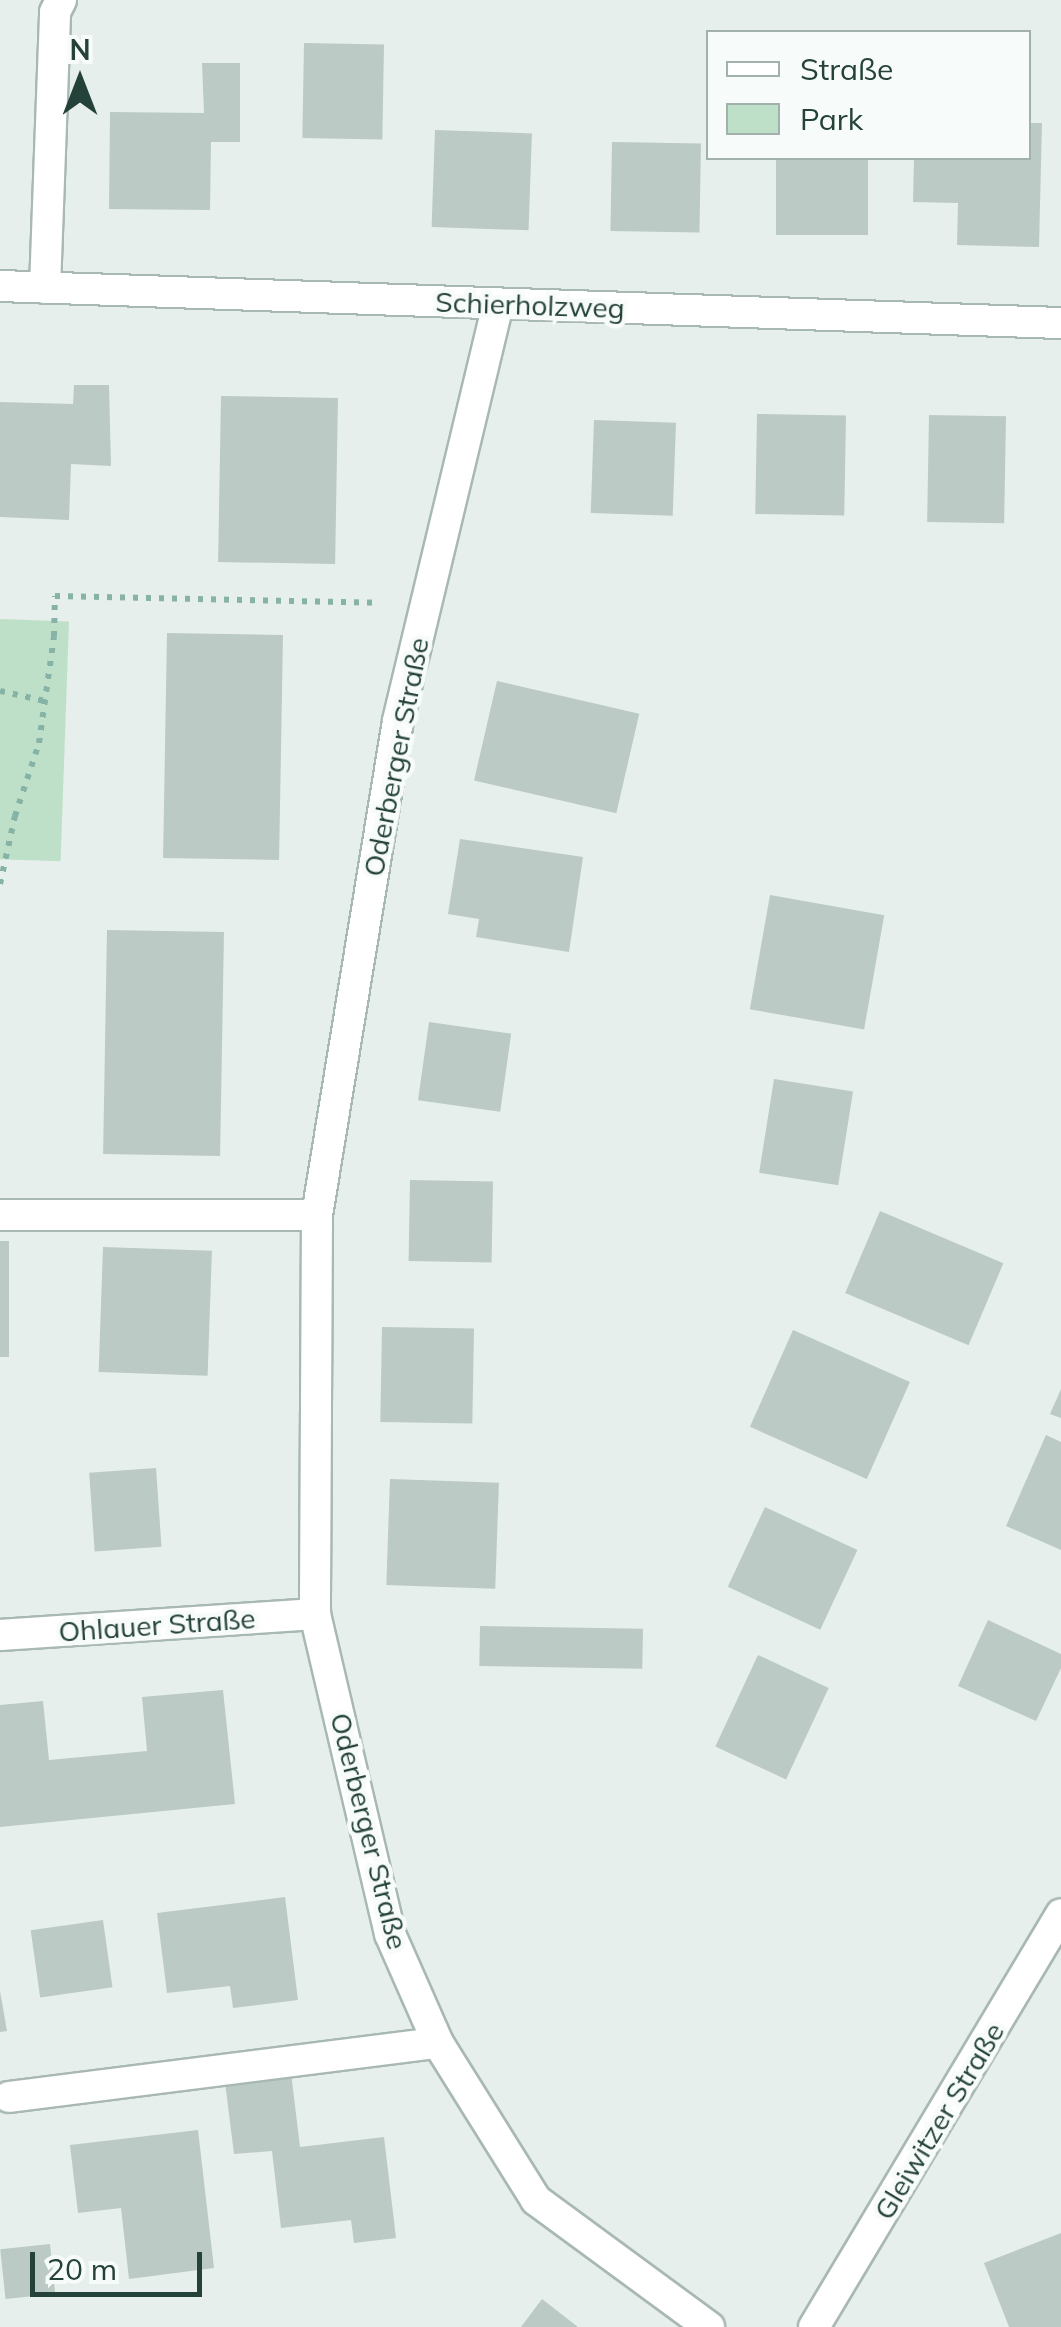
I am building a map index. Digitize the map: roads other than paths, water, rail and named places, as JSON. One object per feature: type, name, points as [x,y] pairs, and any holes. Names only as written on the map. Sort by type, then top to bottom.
[{"type":"street","points":[[45,288],[56,12],[62,0]]},
{"type":"street","name":"Schierholzweg","points":[[0,286],[1061,322]]},
{"type":"street","name":"Oderberger Straße","points":[[498,304],[398,721],[317,1215],[315,1614],[390,1934],[438,2042],[536,2200],[709,2327]]},
{"type":"street","points":[[0,1215],[317,1215]]},
{"type":"street","name":"Ohlauer Straße","points":[[0,1635],[315,1614]]},
{"type":"street","name":"Gleiwitzer Straße","points":[[814,2327],[1061,1914]]},
{"type":"street","points":[[9,2096],[438,2042]]}]
